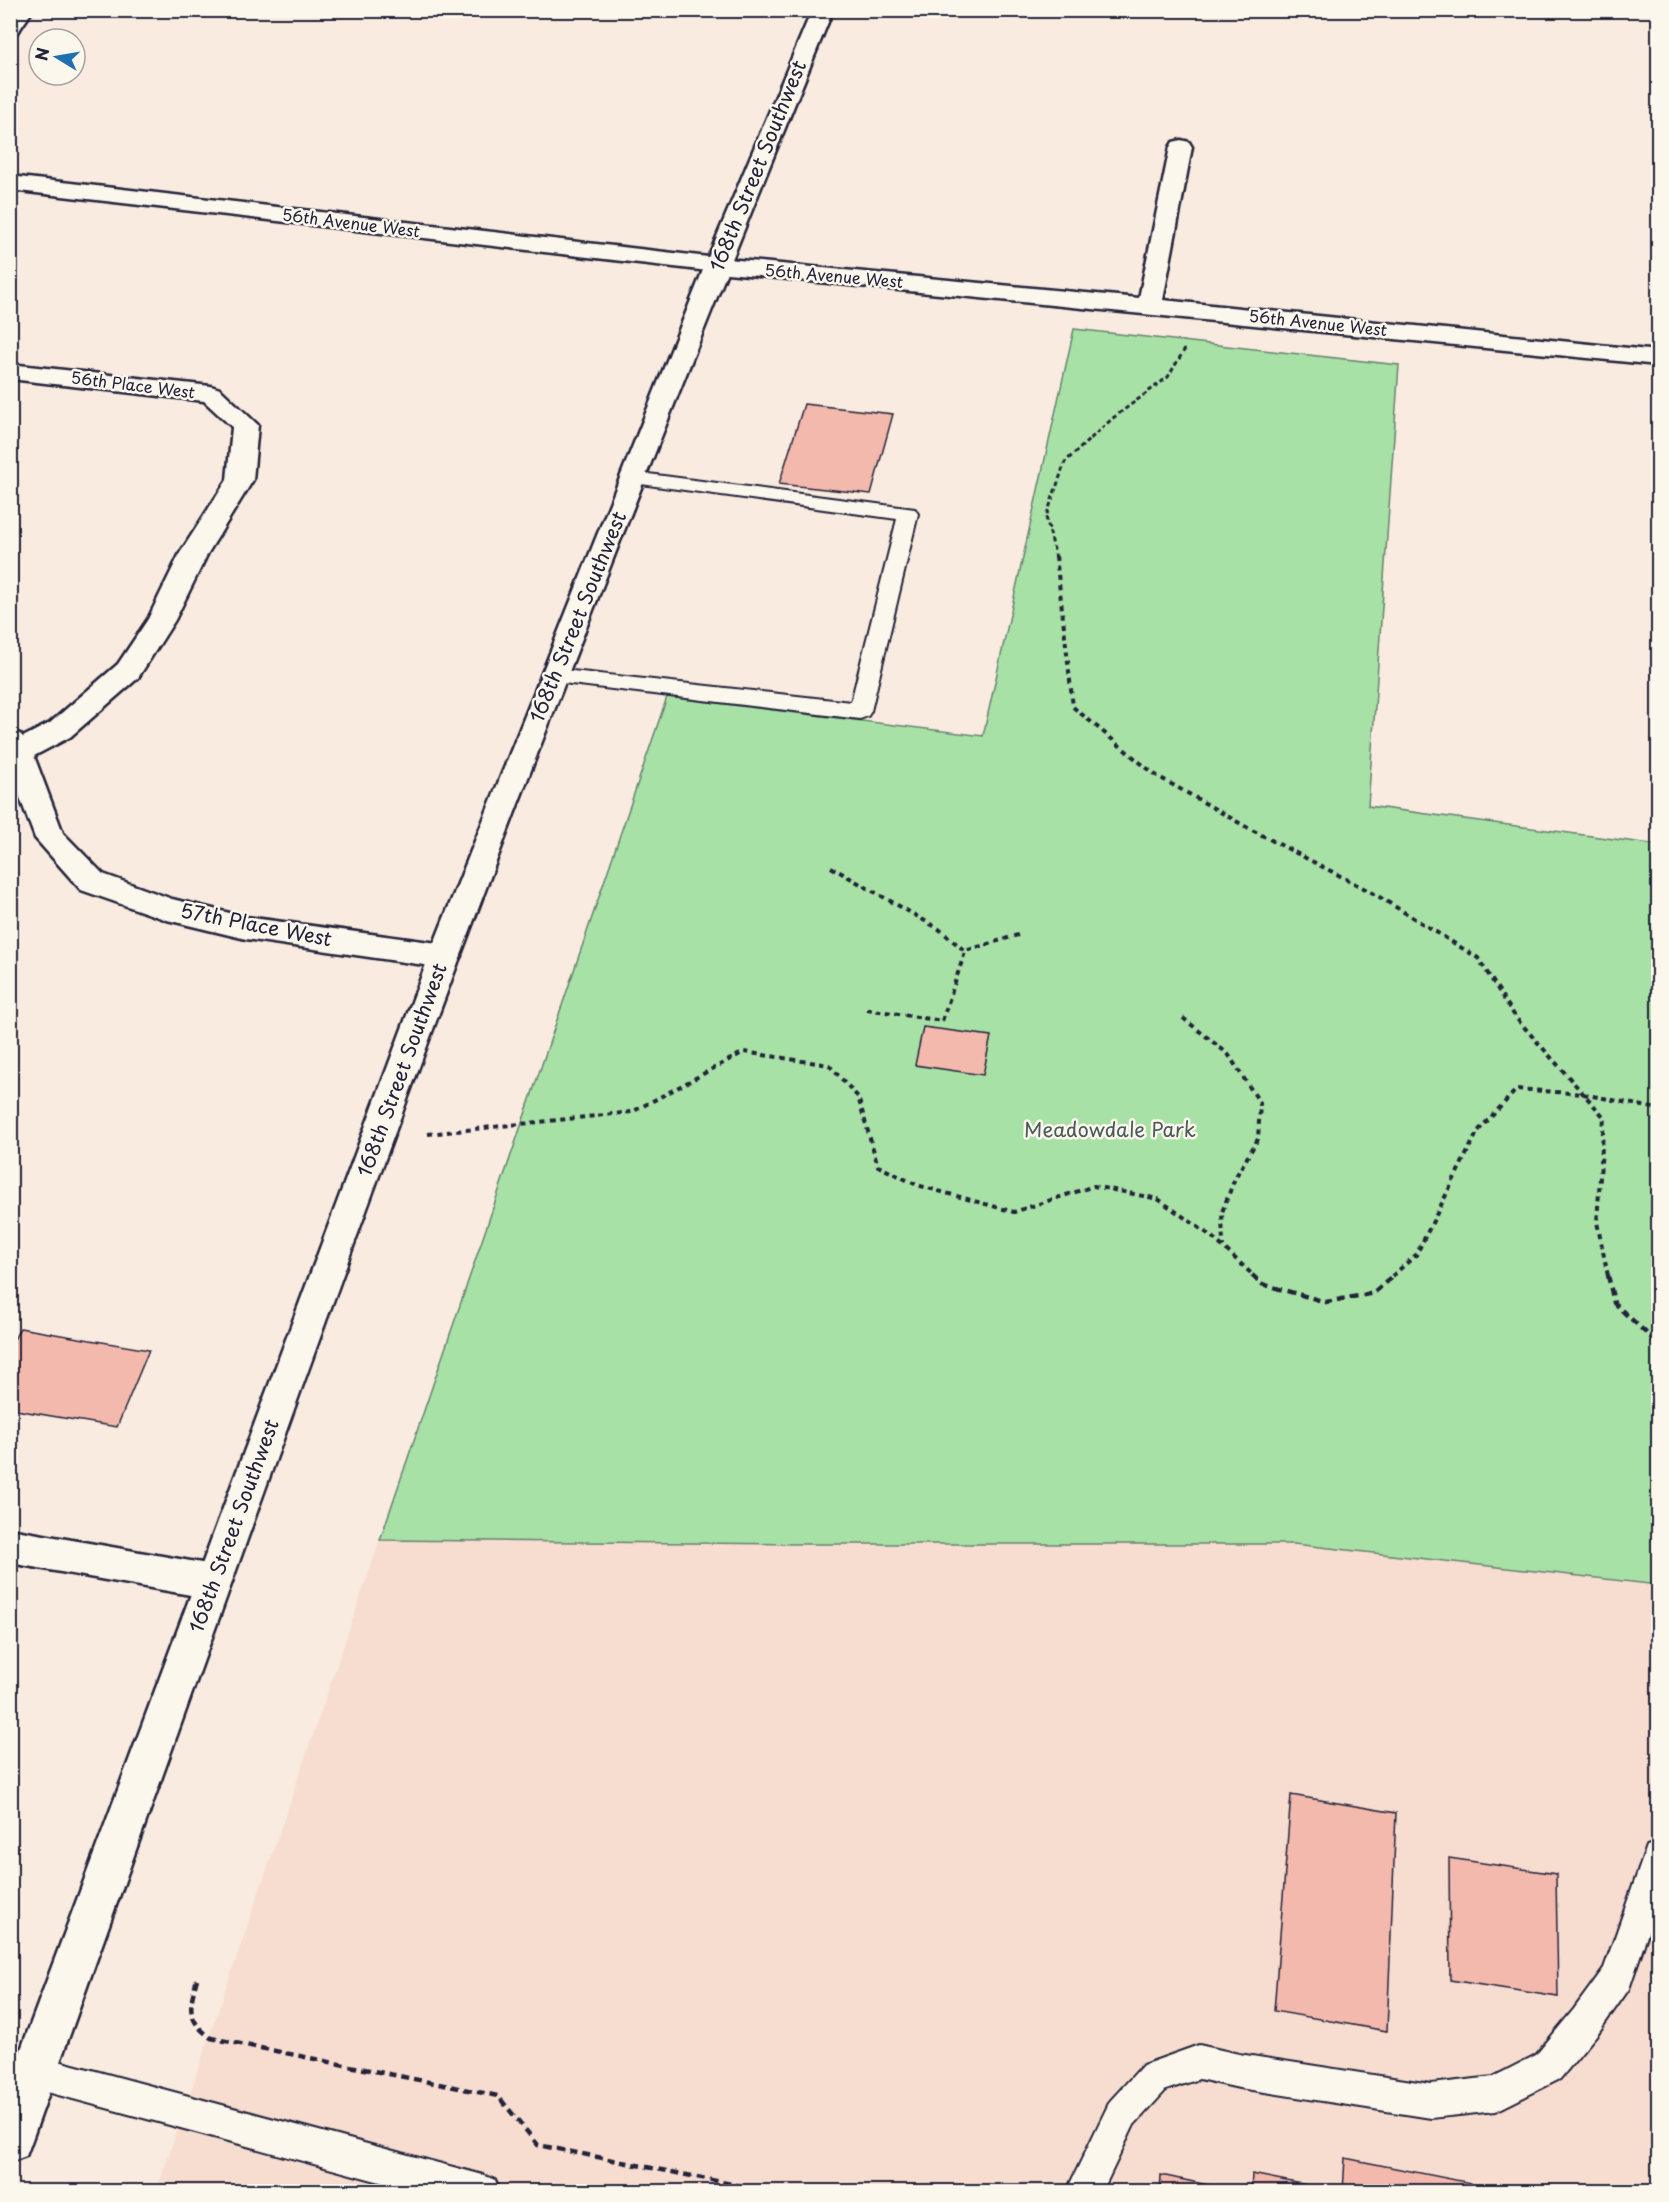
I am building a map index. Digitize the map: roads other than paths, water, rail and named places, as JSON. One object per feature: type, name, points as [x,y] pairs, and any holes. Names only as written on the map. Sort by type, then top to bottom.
[{"type":"street","points":[[10,27],[24,10]]},
{"type":"street","name":"168th Street Southwest","points":[[10,2140],[213,1582],[445,956],[717,265],[823,10]]},
{"type":"street","points":[[1150,306],[1181,147]]},
{"type":"street","name":"56th Avenue West","points":[[10,183],[717,265],[1659,358]]},
{"type":"street","name":"56th Place West","points":[[10,371],[211,394],[245,425],[240,480],[194,553],[161,620],[128,671],[60,730],[14,747]]},
{"type":"street","name":"57th Place West","points":[[14,747],[50,838],[92,882],[167,909],[246,928],[445,956]]},
{"type":"street","points":[[10,1546],[213,1582]]},
{"type":"lane","points":[[554,676],[860,711],[908,514],[633,478]]},
{"type":"lane","points":[[1083,2192],[1122,2113],[1155,2076],[1199,2062],[1239,2071],[1431,2101],[1496,2094],[1548,2067],[1586,2021],[1617,1977],[1659,1857]]},
{"type":"lane","points":[[36,2072],[483,2192]]},
{"type":"park label","name":"Meadowdale Park","points":[[1110,1130]]}]
